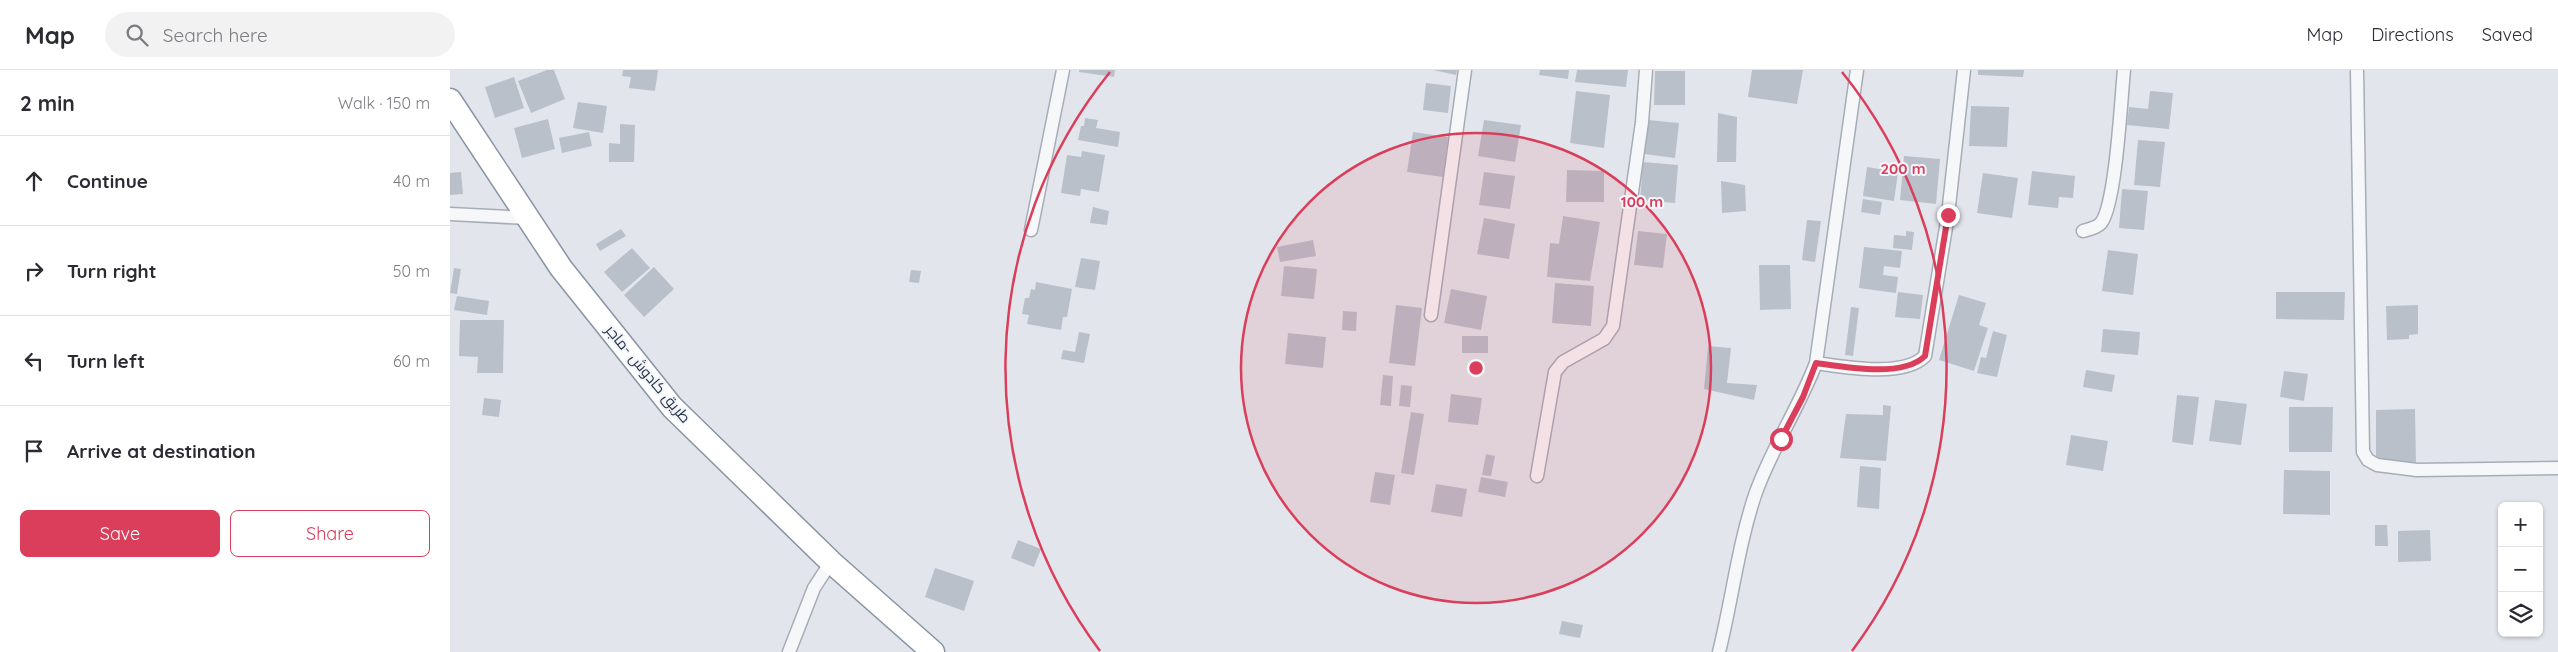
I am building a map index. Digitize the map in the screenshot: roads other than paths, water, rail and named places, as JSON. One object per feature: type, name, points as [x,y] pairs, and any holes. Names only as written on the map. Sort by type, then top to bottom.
[{"type":"highway","name":"طريق كادوش -ماجر","points":[[450,100],[561,268],[672,406],[831,562],[933,652]]},
{"type":"street","points":[[1031,230],[1063,70]]},
{"type":"street","points":[[1431,315],[1465,70]]},
{"type":"street","points":[[1537,476],[1556,372],[1563,362],[1604,338],[1613,326],[1640,132],[1646,70]]},
{"type":"street","points":[[1719,652],[1740,546],[1756,493],[1803,397],[1816,363],[1857,70]]},
{"type":"street","points":[[1816,363],[1866,370],[1918,363],[1925,356],[1948,215],[1964,70]]},
{"type":"street","points":[[2083,231],[2099,226],[2106,215],[2115,168],[2124,70]]},
{"type":"street","points":[[2357,70],[2363,452],[2368,460],[2378,465],[2417,470],[2558,468]]},
{"type":"street","points":[[450,214],[527,218]]},
{"type":"street","points":[[789,652],[814,588],[831,562]]}]
